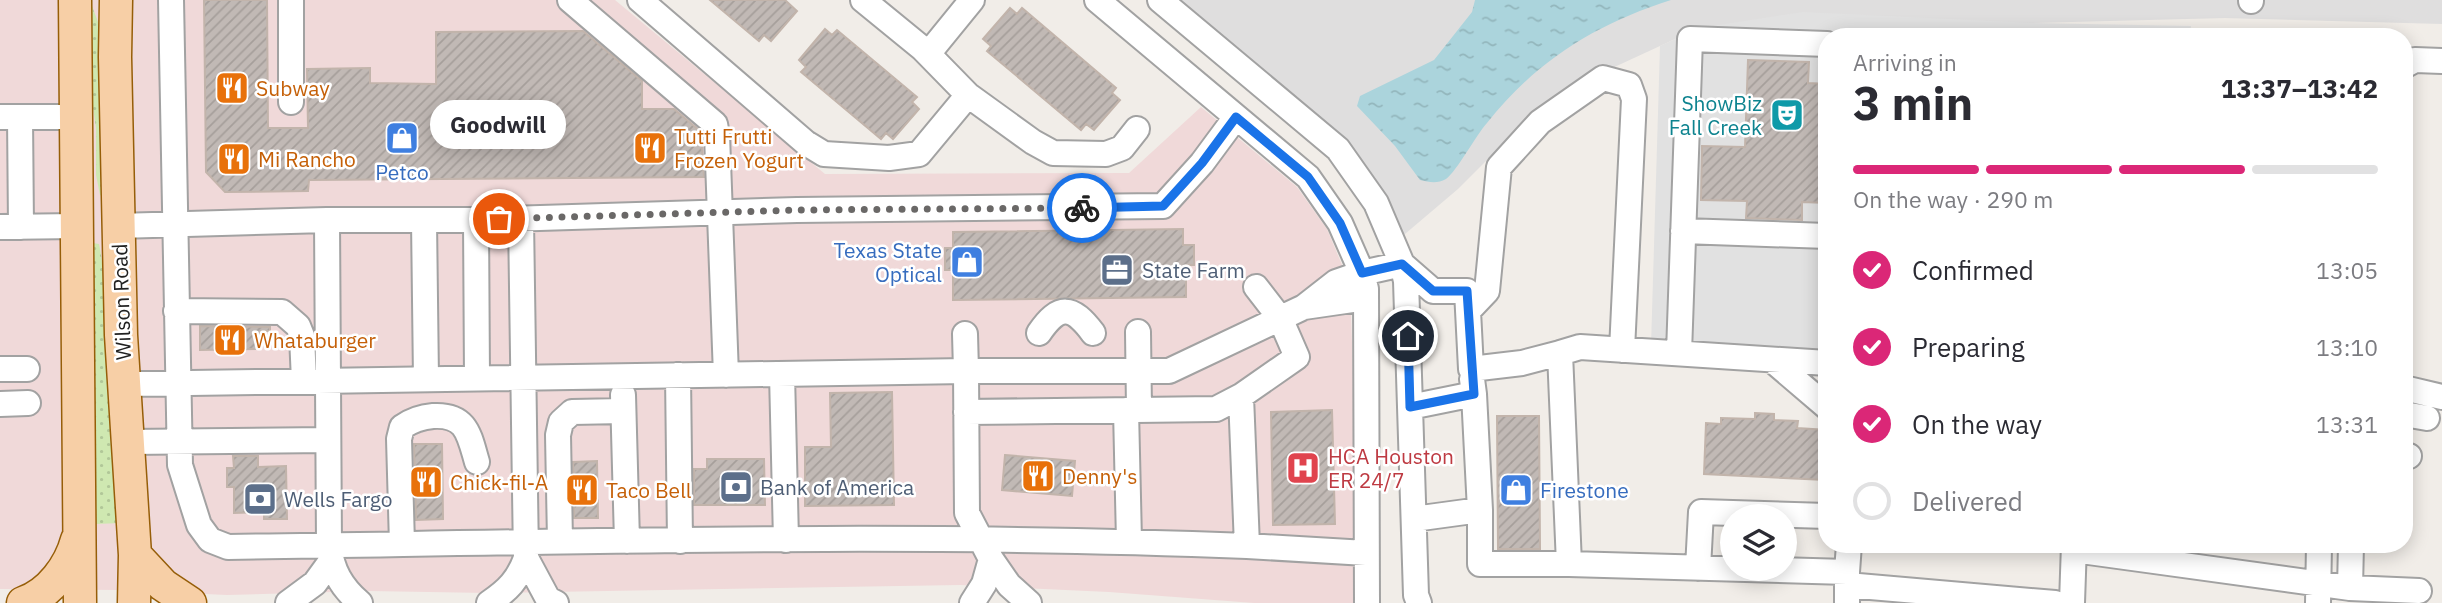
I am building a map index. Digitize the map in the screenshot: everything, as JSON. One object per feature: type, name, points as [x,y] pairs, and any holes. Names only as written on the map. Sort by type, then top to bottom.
[{"type":"main road","name":"Wilson Road","points":[[75,0],[80,603]]},
{"type":"main road","name":"Wilson Road","points":[[116,0],[118,226],[124,384],[135,555],[134,603]]},
{"type":"main road","points":[[77,226],[118,226]]},
{"type":"main road","points":[[23,603],[49,586],[63,572],[72,559],[79,532]]},
{"type":"main road","points":[[135,555],[163,584],[190,603]]},
{"type":"street","points":[[171,0],[180,465],[199,524],[210,540],[228,547],[330,553],[401,544],[526,550],[560,541],[786,540],[986,548],[1129,541],[1366,553]]},
{"type":"street","points":[[291,0],[291,102]]},
{"type":"street","points":[[570,0],[715,124],[726,375]]},
{"type":"street","points":[[640,0],[806,143],[824,154],[889,158],[919,154],[968,95]]},
{"type":"street","points":[[928,54],[972,0]]},
{"type":"street","points":[[1097,0],[1308,177],[1340,223],[1362,273],[1366,298],[1367,603]]},
{"type":"street","points":[[1160,0],[1338,149],[1376,203],[1402,264],[1406,281],[1416,594],[1419,603]]},
{"type":"street","points":[[872,3],[968,95],[1033,142],[1053,153],[1106,153],[1122,148],[1137,129]]},
{"type":"street","points":[[1679,353],[1690,39],[1818,44]]},
{"type":"street","points":[[2413,62],[2442,61]]},
{"type":"street","points":[[1468,312],[1487,291],[1499,167],[1541,122],[1603,78],[1629,85],[1634,99],[1622,349]]},
{"type":"street","points":[[76,117],[10,117],[10,227],[77,226]]},
{"type":"street","points":[[118,226],[327,220],[521,219],[797,210],[1163,206],[1202,163],[1236,117]]},
{"type":"street","points":[[489,603],[513,584],[526,550],[521,219]]},
{"type":"street","points":[[315,381],[327,220]]},
{"type":"street","points":[[424,220],[426,379]]},
{"type":"street","points":[[476,220],[477,378]]},
{"type":"street","points":[[1684,231],[1818,236]]},
{"type":"street","points":[[124,384],[678,375],[1169,372],[1304,307],[1336,282],[1402,264]]},
{"type":"street","points":[[1402,264],[1433,291],[1467,291],[1480,510],[1480,564],[1698,568],[1847,587],[2055,603]]},
{"type":"street","points":[[966,412],[1216,409],[1241,396],[1297,357],[1279,318],[1256,287]]},
{"type":"street","points":[[1304,307],[1366,298]]},
{"type":"street","points":[[1039,333],[1055,313],[1064,311],[1074,313],[1093,333]]},
{"type":"street","points":[[176,312],[282,312],[298,326],[315,381],[328,440],[330,553],[341,584],[360,603]]},
{"type":"street","points":[[1129,541],[1133,410],[1139,372],[1139,332]]},
{"type":"street","points":[[965,334],[967,513],[1009,585],[1029,603]]},
{"type":"street","points":[[1471,369],[1522,363],[1580,347],[1818,362]]},
{"type":"street","points":[[1560,353],[1569,564]]},
{"type":"street","points":[[1772,359],[1818,399]]},
{"type":"street","points":[[0,369],[27,369]]},
{"type":"street","points":[[782,374],[786,540]]},
{"type":"street","points":[[678,375],[680,541]]},
{"type":"street","points":[[622,376],[627,541]]},
{"type":"street","points":[[2413,390],[2442,397]]},
{"type":"street","points":[[1410,407],[1474,394]]},
{"type":"street","points":[[1241,396],[1247,546]]},
{"type":"street","points":[[0,404],[28,403]]},
{"type":"street","points":[[560,541],[558,435],[561,422],[572,412],[623,411]]},
{"type":"street","points":[[401,544],[399,439],[402,427],[411,420],[449,416],[468,433],[477,462]]},
{"type":"street","points":[[128,442],[328,440]]},
{"type":"street","points":[[1414,519],[1480,510]]},
{"type":"street","points":[[1698,568],[1701,512],[1818,516]]},
{"type":"street","points":[[972,603],[984,584],[986,548]]},
{"type":"street","points":[[526,550],[548,599],[556,603]]},
{"type":"street","points":[[288,603],[314,583],[330,553]]},
{"type":"street","points":[[1847,587],[1849,553]]},
{"type":"street","points":[[2072,603],[2074,553]]},
{"type":"street","points":[[2106,553],[2318,593],[2350,588],[2419,591]]},
{"type":"street","points":[[2318,593],[2319,553]]},
{"type":"street","points":[[2350,588],[2351,553]]},
{"type":"shaded area","points":[[0,0],[615,0],[825,174],[1129,173],[1201,107],[1297,187],[1327,229],[1350,284],[1358,521],[1353,603],[1254,603],[1109,592],[960,585],[227,595],[0,589]]},
{"type":"shaded area","points":[[1160,0],[2442,0],[2442,24],[2225,18],[1699,28],[1608,70],[1531,116],[1458,189],[1392,245],[1338,149]]},
{"type":"shaded area","points":[[1803,12],[2033,23],[2191,26],[1818,28],[1818,358],[1651,346],[1660,46],[1699,28]]},
{"type":"green space","points":[[92,6],[98,22],[100,48],[106,198],[100,195],[96,175],[96,128],[87,67],[86,27]]},
{"type":"green space","points":[[93,243],[99,244],[102,264],[104,315],[123,523],[95,524],[88,270]]},
{"type":"water","points":[[1475,0],[1671,0],[1618,20],[1547,63],[1506,101],[1446,179],[1436,182],[1420,180],[1395,146],[1357,106],[1360,96],[1434,60],[1472,12]]},
{"type":"building","points":[[204,0],[267,0],[268,128],[308,128],[307,69],[370,68],[370,83],[436,84],[436,32],[583,31],[642,81],[642,109],[674,109],[701,132],[704,177],[309,180],[308,191],[225,192],[206,172]]},
{"type":"building","points":[[710,0],[785,0],[797,11],[771,41],[764,35],[759,41]]},
{"type":"building","points":[[1010,8],[1017,14],[1022,8],[1116,88],[1112,93],[1120,100],[1094,130],[1086,124],[1081,130],[987,51],[991,46],[983,39]]},
{"type":"building","points":[[825,29],[832,35],[837,30],[917,97],[912,102],[919,109],[893,139],[886,133],[881,139],[801,72],[806,67],[799,60]]},
{"type":"building","name":"ShowBiz Fall Creek","points":[[1748,60],[1809,62],[1808,83],[1818,84],[1818,203],[1802,202],[1802,220],[1746,218],[1747,201],[1701,200],[1702,146],[1745,147]]},
{"type":"building","points":[[1183,229],[1183,245],[1194,245],[1194,265],[1186,265],[1186,297],[953,300],[953,270],[945,270],[945,248],[953,248],[953,232]]},
{"type":"building","name":"Whataburger","points":[[200,326],[270,327],[270,331],[260,331],[260,349],[200,350]]},
{"type":"building","points":[[892,392],[894,505],[805,506],[805,447],[831,447],[830,393]]},
{"type":"building","name":"HCA Houston ER 24/7","points":[[1332,410],[1335,524],[1273,525],[1271,412]]},
{"type":"building","points":[[1755,413],[1774,414],[1774,420],[1798,421],[1797,428],[1818,429],[1818,480],[1704,474],[1706,423],[1721,424],[1721,418],[1755,419]]},
{"type":"building","points":[[1497,416],[1539,416],[1540,549],[1498,549]]},
{"type":"building","name":"Chick-fil-A","points":[[414,444],[442,444],[443,519],[416,520]]},
{"type":"building","name":"Denny's","points":[[1005,455],[1075,461],[1072,496],[1002,490]]},
{"type":"building","name":"Wells Fargo","points":[[233,456],[258,456],[258,467],[286,466],[287,519],[264,519],[264,512],[234,513],[234,487],[227,487],[227,468],[234,468]]},
{"type":"building","name":"Bank of America","points":[[707,459],[764,459],[765,505],[694,505],[694,469],[707,469]]},
{"type":"building","name":"Taco Bell","points":[[597,461],[598,518],[574,518],[573,462]]},
{"type":"way so far","points":[[499,219],[797,210],[1082,208]]},
{"type":"place","name":"Subway","points":[[232,88]]},
{"type":"place","name":"ShowBiz Fall Creek","points":[[1787,115]]},
{"type":"place","name":"Petco","points":[[402,138]]},
{"type":"place","name":"Tutti Frutti Frozen Yogurt","points":[[650,148]]},
{"type":"place","name":"Mi Rancho","points":[[234,159]]},
{"type":"place","name":"Goodwill","points":[[499,219]]},
{"type":"place","name":"Texas State Optical","points":[[967,262]]},
{"type":"place","name":"State Farm","points":[[1117,270]]},
{"type":"place","name":"Whataburger","points":[[230,340]]},
{"type":"place","name":"HCA Houston ER 24/7","points":[[1303,468]]},
{"type":"place","name":"Denny's","points":[[1038,476]]},
{"type":"place","name":"Chick-fil-A","points":[[426,482]]},
{"type":"place","name":"Bank of America","points":[[736,487]]},
{"type":"place","name":"Taco Bell","points":[[582,490]]},
{"type":"place","name":"Firestone","points":[[1516,490]]},
{"type":"place","name":"Wells Fargo","points":[[260,499]]},
{"type":"route","points":[[1082,208],[1163,206],[1202,163],[1236,117],[1308,177],[1340,223],[1362,273],[1402,264],[1433,291],[1467,291],[1474,394],[1410,407],[1408,336]]}]
